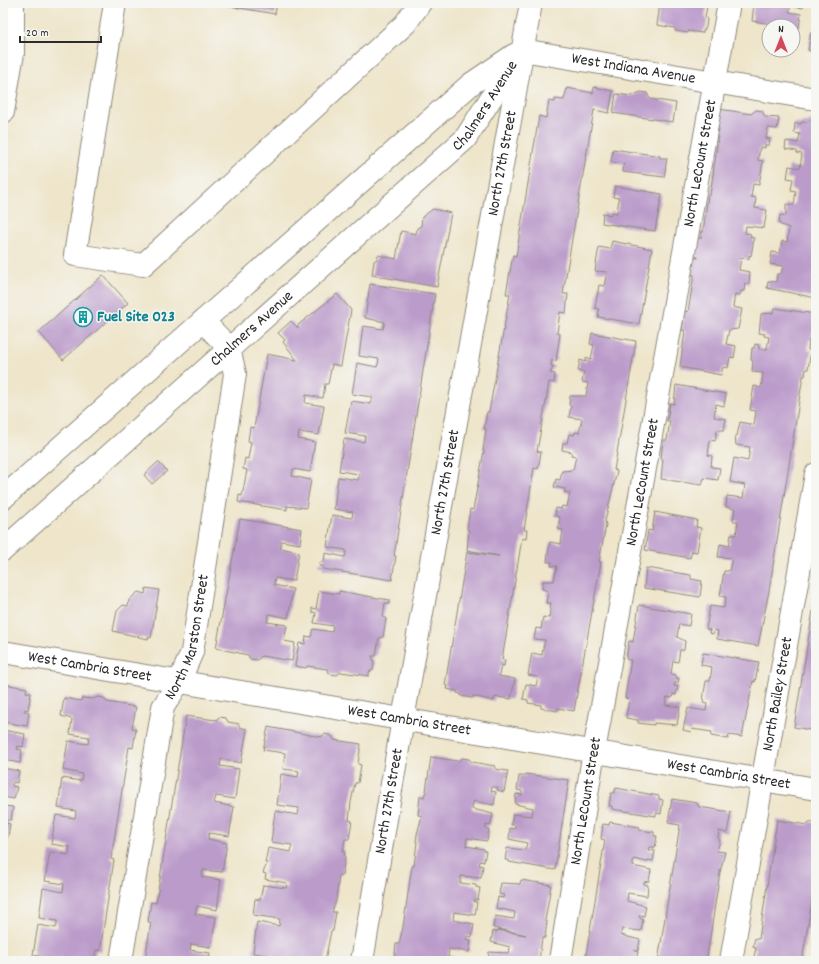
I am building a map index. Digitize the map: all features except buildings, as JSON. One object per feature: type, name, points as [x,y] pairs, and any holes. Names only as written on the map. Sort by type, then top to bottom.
[{"type":"street","points":[[3,112],[13,3]]},
{"type":"street","points":[[115,3],[75,255],[143,265],[405,24],[420,3]]},
{"type":"street","name":"North 27th Street","points":[[362,961],[403,719],[530,3]]},
{"type":"street","name":"North LeCount Street","points":[[560,961],[594,751],[713,82],[729,3]]},
{"type":"street","name":"West Indiana Avenue","points":[[522,50],[816,99]]},
{"type":"street","name":"Chalmers Avenue","points":[[3,498],[471,84],[522,50]]},
{"type":"street","name":"Chalmers Avenue","points":[[3,550],[465,139],[522,50]]},
{"type":"street","points":[[203,321],[229,348]]},
{"type":"street","name":"North Marston Street","points":[[121,961],[163,707],[179,682],[192,652],[235,374],[229,348]]},
{"type":"street","name":"North Bailey Street","points":[[731,961],[816,474]]},
{"type":"street","name":"West Cambria Street","points":[[3,652],[816,789]]},
{"type":"place","name":"Fuel Site 023","points":[[83,317]]}]
